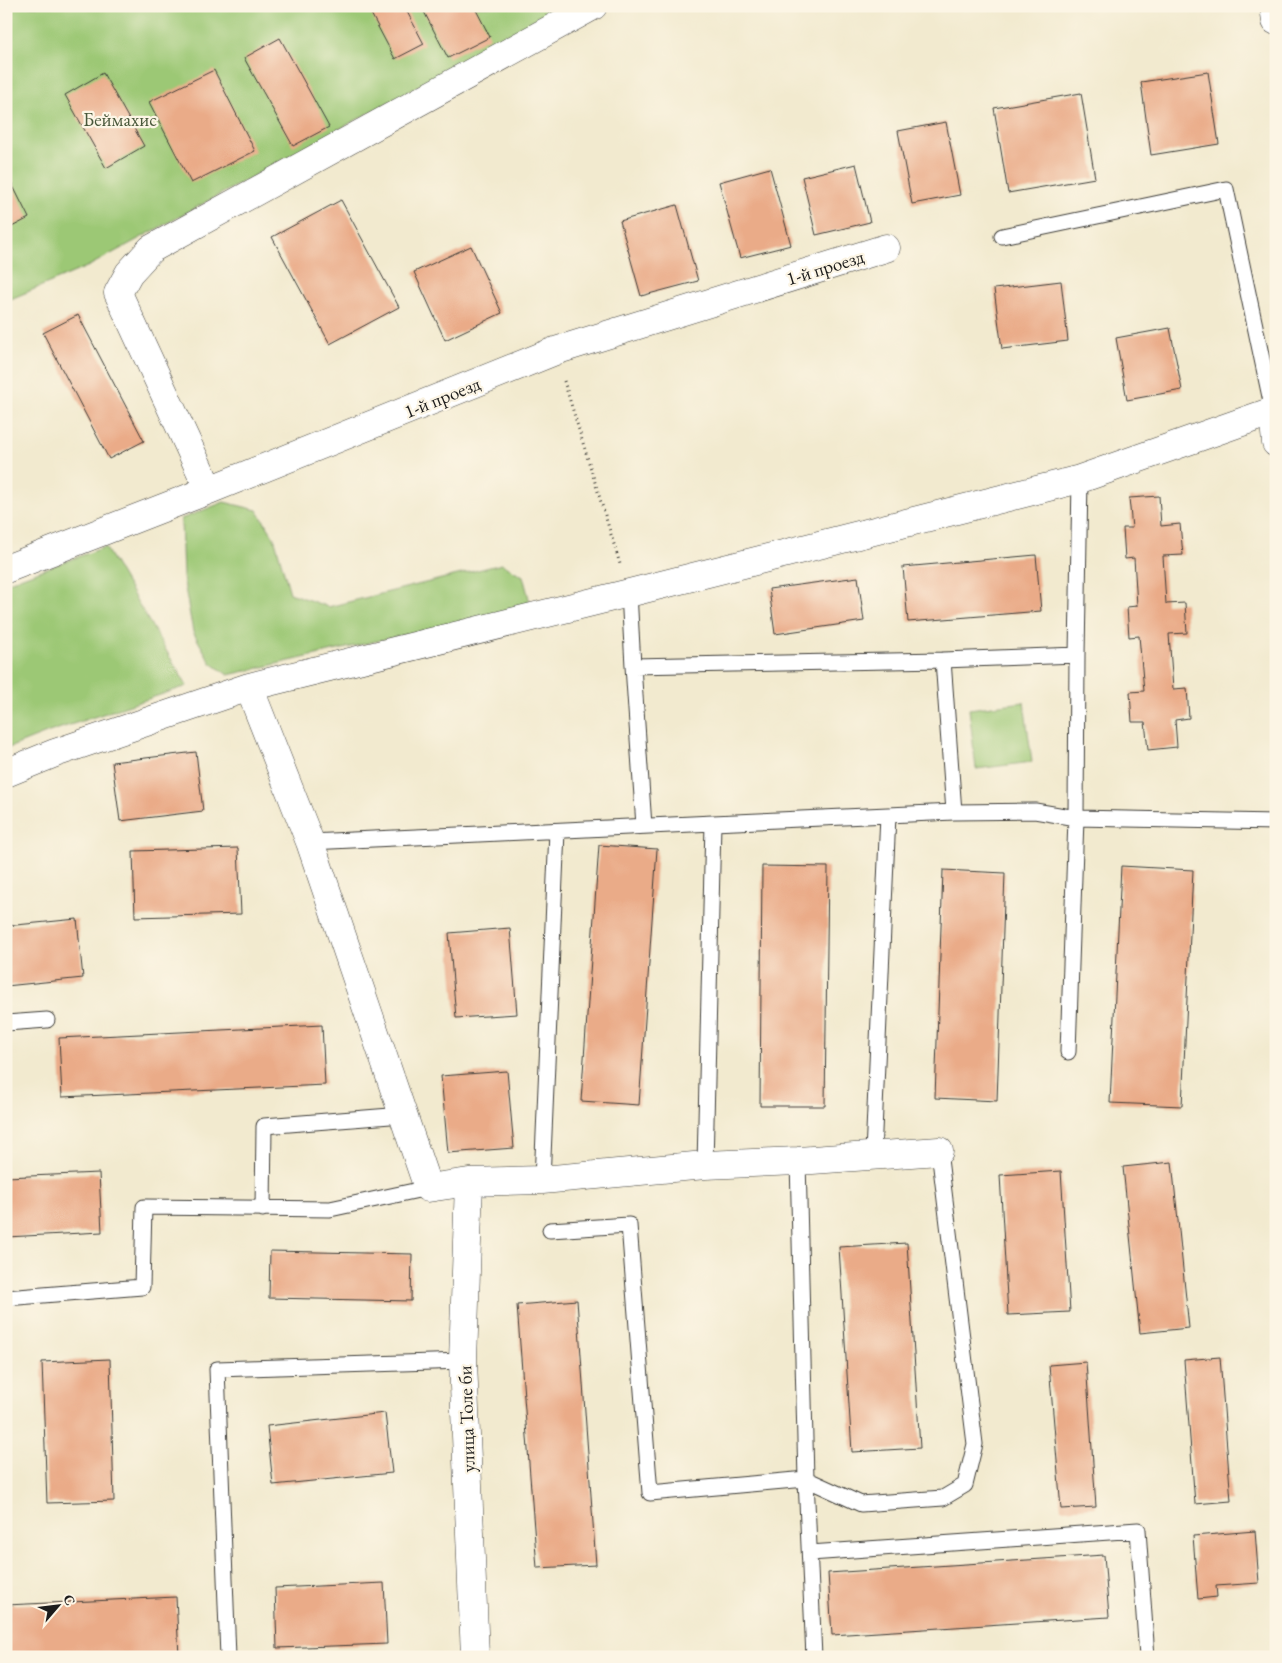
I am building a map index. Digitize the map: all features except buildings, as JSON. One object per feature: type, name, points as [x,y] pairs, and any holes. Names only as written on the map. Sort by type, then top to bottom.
[{"type":"street","points":[[209,490],[118,293],[129,273],[151,249],[593,6]]},
{"type":"street","points":[[1274,6],[1276,21]]},
{"type":"street","name":"1-й проезд","points":[[6,569],[555,351],[886,248]]},
{"type":"street","points":[[6,773],[56,753],[249,687],[1080,479],[1274,409],[1276,442]]},
{"type":"street","points":[[249,687],[310,842],[428,1188],[469,1182],[542,1180],[706,1165],[939,1151]]},
{"type":"street","name":"улица Толе би","points":[[469,1182],[463,1362],[475,1657]]},
{"type":"lane","points":[[1002,236],[1226,189],[1274,409]]},
{"type":"lane","points":[[1068,1052],[1076,818],[1080,479]]},
{"type":"lane","points":[[629,593],[644,826]]},
{"type":"lane","points":[[633,666],[943,660],[1077,655]]},
{"type":"lane","points":[[943,660],[954,812]]},
{"type":"lane","points":[[310,842],[954,812],[1035,811],[1076,818],[1276,822]]},
{"type":"lane","points":[[873,1154],[888,814]]},
{"type":"lane","points":[[706,1165],[713,823]]},
{"type":"lane","points":[[542,1180],[556,830]]},
{"type":"lane","points":[[6,1023],[47,1020]]},
{"type":"lane","points":[[263,1208],[264,1126],[404,1115]]},
{"type":"lane","points":[[550,1230],[629,1225],[650,1493],[806,1479],[861,1504],[943,1498],[965,1485],[975,1444],[939,1151]]},
{"type":"lane","points":[[798,1160],[806,1479],[814,1657]]},
{"type":"lane","points":[[6,1298],[142,1287],[144,1207],[330,1209],[428,1188]]},
{"type":"lane","points":[[228,1657],[217,1369],[463,1362]]},
{"type":"lane","points":[[810,1553],[1138,1530],[1147,1657]]},
{"type":"path","points":[[555,351],[629,593]]},
{"type":"green space","name":"Беймахис","points":[[6,6],[565,6],[89,266],[6,301]]},
{"type":"green space","points":[[224,502],[257,510],[274,537],[290,593],[328,607],[502,564],[523,576],[531,606],[228,675],[211,663],[193,632],[183,577],[181,519]]},
{"type":"green space","points":[[105,547],[187,686],[49,732],[6,749],[6,583]]},
{"type":"green space","points":[[1024,702],[1032,762],[976,769],[969,709]]}]
